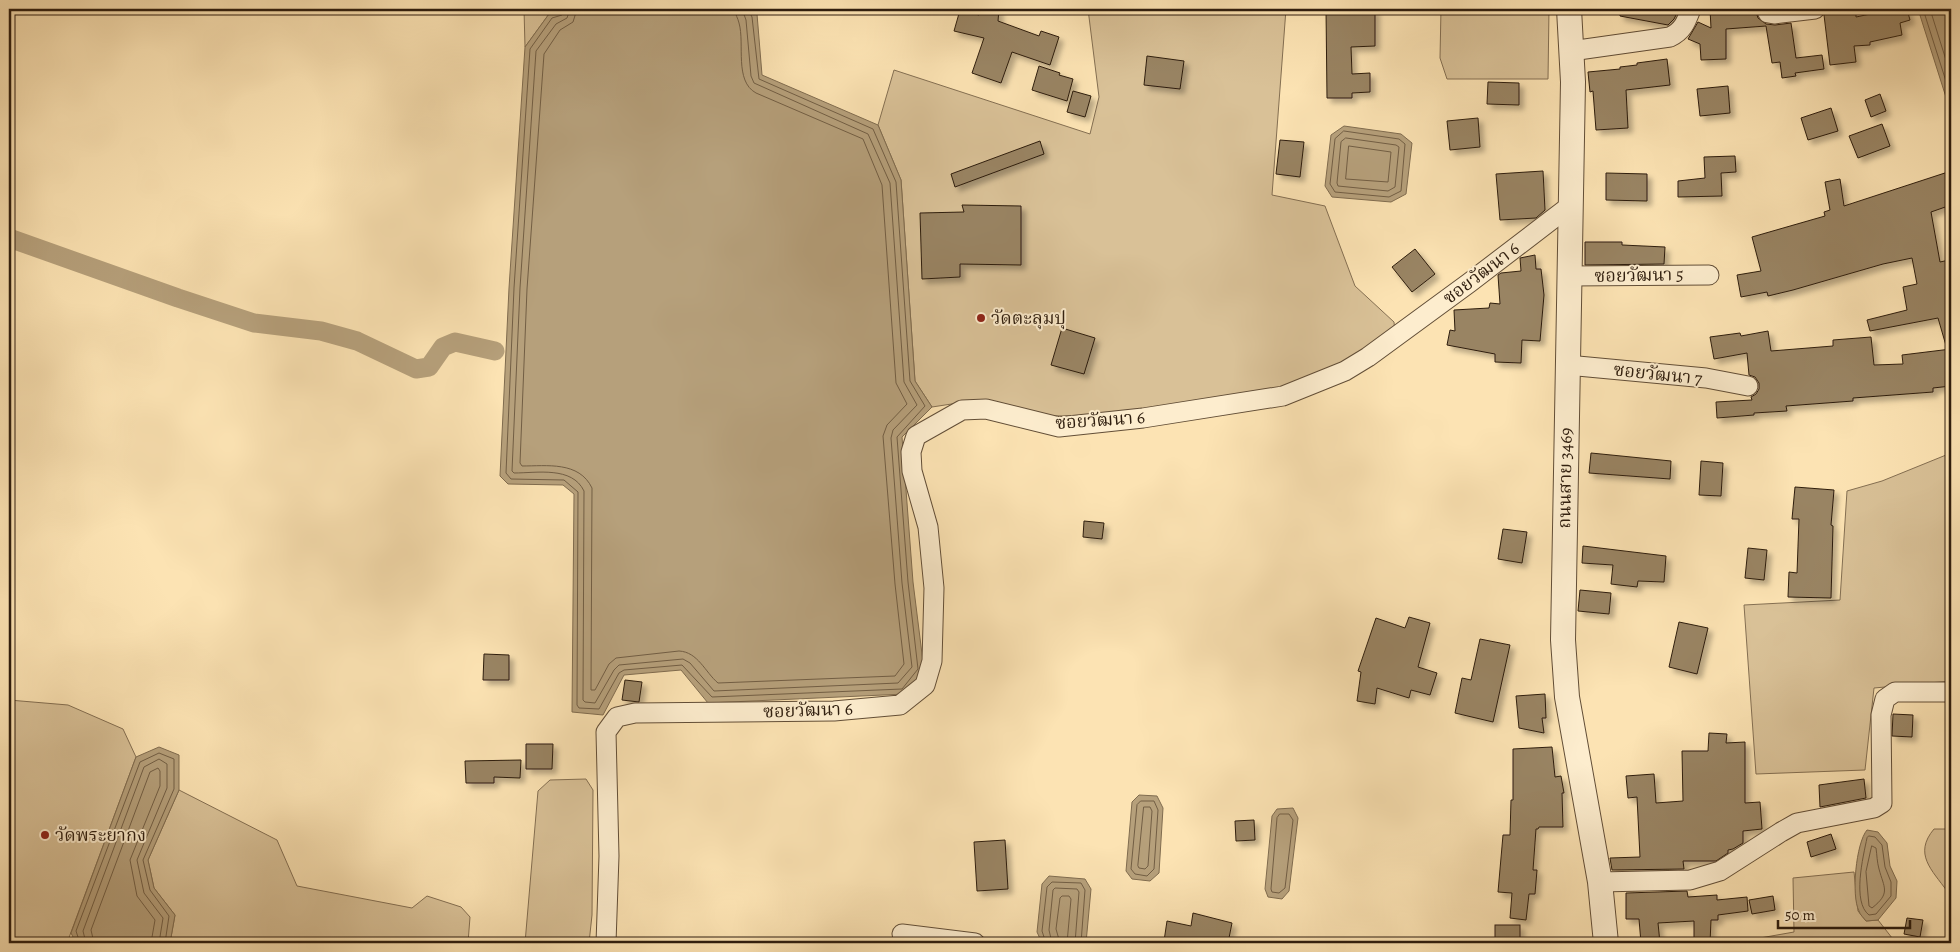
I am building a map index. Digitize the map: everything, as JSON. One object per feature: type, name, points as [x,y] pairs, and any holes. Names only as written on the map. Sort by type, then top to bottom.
[{"type":"street","name":"ถนนสาย 3469","points":[[1569,9],[1573,82],[1563,640],[1567,697],[1600,882],[1606,943]]},
{"type":"street","points":[[1572,51],[1670,37],[1679,32],[1685,24],[1691,9]]},
{"type":"street","points":[[1766,9],[1768,13],[1774,14],[1815,9]]},
{"type":"street","name":"ซอยวัฒนา 6","points":[[606,943],[609,856],[606,732],[617,717],[635,713],[834,711],[900,705],[925,685],[932,661],[934,588],[928,527],[912,471],[912,452],[916,436],[962,410],[986,409],[1059,426],[1143,418],[1283,396],[1345,371],[1368,357],[1571,205]]},
{"type":"street","name":"ซอยวัฒนา 5","points":[[1570,276],[1709,275]]},
{"type":"street","name":"ซอยวัฒนา 7","points":[[1567,365],[1706,378],[1748,386]]},
{"type":"street","points":[[1600,882],[1690,880],[1705,877],[1720,871],[1797,823],[1874,808],[1882,803],[1881,715],[1885,699],[1895,692],[1951,692]]},
{"type":"street","points":[[902,934],[975,943]]},
{"type":"shaded area","points":[[524,9],[566,9],[549,14],[525,47]]},
{"type":"shaded area","points":[[1088,9],[1286,9],[1272,195],[1325,206],[1355,286],[1394,322],[1395,333],[1344,365],[1274,391],[1135,415],[1045,416],[971,401],[932,407],[915,381],[901,180],[878,125],[894,70],[1090,134],[1099,97]]},
{"type":"shaded area","points":[[1441,9],[1549,9],[1548,79],[1447,79],[1440,58]]},
{"type":"shaded area","points":[[1951,453],[1951,681],[1874,688],[1865,770],[1756,774],[1744,605],[1840,600],[1847,491],[1882,481]]},
{"type":"shaded area","points":[[9,700],[68,705],[123,729],[136,757],[67,943],[9,943]]},
{"type":"shaded area","points":[[586,779],[593,790],[592,915],[589,943],[525,943],[538,791],[550,780]]},
{"type":"shaded area","points":[[179,790],[277,840],[297,886],[412,908],[427,896],[461,907],[470,917],[468,943],[170,943],[175,915],[154,888],[148,860]]},
{"type":"shaded area","points":[[1934,829],[1951,829],[1951,894],[1927,862],[1925,846]]},
{"type":"shaded area","points":[[1854,872],[1858,911],[1866,921],[1878,920],[1896,943],[1732,943],[1794,932],[1793,878]]},
{"type":"water","points":[[566,9],[751,9],[757,14],[762,75],[878,125],[901,180],[915,381],[932,407],[902,437],[913,582],[924,670],[905,694],[708,703],[681,670],[624,675],[603,715],[572,712],[574,494],[563,485],[508,484],[500,476],[509,288],[525,47],[549,14]]},
{"type":"water","points":[[1918,9],[1951,9],[1951,113]]},
{"type":"water","points":[[1344,126],[1401,134],[1412,143],[1406,194],[1391,202],[1332,197],[1325,186],[1331,135]]},
{"type":"water","points":[[159,747],[179,755],[179,790],[148,860],[154,888],[175,915],[170,943],[76,943],[71,933],[136,757]]},
{"type":"water","points":[[1139,795],[1157,796],[1163,808],[1159,873],[1150,881],[1132,879],[1126,871],[1132,802]]},
{"type":"water","points":[[1293,808],[1298,818],[1289,891],[1282,899],[1268,897],[1265,889],[1272,816],[1277,809]]},
{"type":"water","points":[[1867,830],[1878,832],[1887,843],[1890,866],[1897,881],[1896,898],[1878,920],[1866,921],[1860,914],[1857,904],[1855,882],[1860,846]]},
{"type":"water","points":[[1049,876],[1085,879],[1091,889],[1086,943],[1042,943],[1037,932],[1042,884]]},
{"type":"building","points":[[980,9],[999,9],[998,21],[1039,36],[1041,31],[1059,37],[1050,65],[1012,52],[1001,83],[972,73],[984,38],[954,31],[960,10],[979,15]]},
{"type":"building","points":[[1326,9],[1375,9],[1375,46],[1351,47],[1352,74],[1370,73],[1370,92],[1352,93],[1352,98],[1327,98]]},
{"type":"building","points":[[1620,9],[1679,9],[1674,19],[1668,25],[1620,16]]},
{"type":"building","points":[[1710,9],[1755,9],[1758,18],[1766,24],[1791,23],[1796,58],[1822,55],[1824,69],[1795,73],[1796,76],[1782,78],[1780,62],[1772,63],[1766,26],[1726,29],[1726,59],[1701,60],[1700,44],[1688,39],[1698,22],[1711,28]]},
{"type":"building","points":[[1826,9],[1856,9],[1856,17],[1894,9],[1907,9],[1910,20],[1900,23],[1902,35],[1870,42],[1870,45],[1854,46],[1856,62],[1830,65],[1824,15]]},
{"type":"building","points":[[1147,56],[1184,61],[1180,89],[1144,85]]},
{"type":"building","points":[[1667,59],[1670,85],[1626,90],[1628,128],[1596,130],[1593,91],[1590,92],[1588,72],[1620,69],[1620,67],[1637,65],[1637,63]]},
{"type":"building","points":[[1039,66],[1073,79],[1067,101],[1032,90]]},
{"type":"building","points":[[1488,82],[1519,83],[1519,105],[1487,104]]},
{"type":"building","points":[[1728,86],[1730,113],[1700,116],[1697,89]]},
{"type":"building","points":[[1073,91],[1091,96],[1085,117],[1067,112]]},
{"type":"building","points":[[1880,94],[1886,111],[1871,117],[1865,100]]},
{"type":"building","points":[[1831,108],[1838,131],[1808,140],[1801,118]]},
{"type":"building","points":[[1478,118],[1480,147],[1450,150],[1447,121]]},
{"type":"building","points":[[1882,124],[1890,146],[1858,158],[1849,136]]},
{"type":"building","points":[[1280,140],[1304,142],[1300,177],[1276,174]]},
{"type":"building","points":[[1040,141],[1044,154],[955,187],[951,174]]},
{"type":"building","points":[[1735,156],[1736,172],[1721,173],[1722,196],[1678,197],[1678,181],[1705,178],[1704,157]]},
{"type":"building","points":[[1543,171],[1545,210],[1536,218],[1500,220],[1496,174]]},
{"type":"building","points":[[1951,171],[1951,205],[1931,212],[1940,262],[1949,260],[1951,273],[1951,349],[1947,349],[1938,318],[1870,331],[1867,320],[1907,310],[1903,287],[1917,284],[1912,258],[1883,264],[1768,296],[1767,292],[1741,297],[1737,275],[1761,271],[1752,237],[1825,216],[1824,212],[1830,210],[1825,182],[1840,179],[1844,206]]},
{"type":"building","points":[[1606,173],[1647,174],[1647,201],[1606,200]]},
{"type":"building","points":[[962,205],[1021,206],[1021,265],[960,264],[960,277],[922,279],[920,213],[964,212]]},
{"type":"building","points":[[1585,242],[1622,242],[1622,245],[1665,247],[1664,264],[1585,265]]},
{"type":"building","points":[[1415,249],[1435,274],[1412,292],[1392,267]]},
{"type":"building","points":[[1535,255],[1536,269],[1541,269],[1544,295],[1540,341],[1522,340],[1521,363],[1495,362],[1495,354],[1447,345],[1450,330],[1455,331],[1454,310],[1489,308],[1490,303],[1500,304],[1498,275],[1521,271],[1520,258]]},
{"type":"building","points":[[1062,328],[1095,338],[1084,374],[1051,365]]},
{"type":"building","points":[[1768,331],[1771,351],[1833,346],[1833,340],[1871,337],[1874,365],[1903,364],[1902,355],[1951,349],[1951,386],[1933,388],[1933,392],[1853,398],[1853,401],[1786,406],[1787,411],[1717,418],[1716,402],[1752,400],[1751,397],[1759,389],[1759,383],[1755,377],[1749,375],[1747,353],[1714,359],[1710,337],[1740,333],[1741,336]]},
{"type":"building","points":[[1591,453],[1671,461],[1670,479],[1589,473]]},
{"type":"building","points":[[1701,461],[1723,463],[1721,496],[1699,495]]},
{"type":"building","points":[[1795,487],[1834,490],[1831,525],[1833,526],[1831,598],[1788,597],[1789,572],[1797,573],[1799,519],[1792,519]]},
{"type":"building","points":[[1084,521],[1104,523],[1102,539],[1083,537]]},
{"type":"building","points":[[1503,529],[1527,532],[1522,563],[1498,559]]},
{"type":"building","points":[[1583,546],[1666,556],[1664,582],[1638,581],[1637,587],[1611,584],[1613,565],[1582,563]]},
{"type":"building","points":[[1748,548],[1767,550],[1764,580],[1745,578]]},
{"type":"building","points":[[1580,590],[1611,593],[1609,614],[1578,611]]},
{"type":"building","points":[[1409,617],[1430,623],[1418,667],[1437,673],[1430,695],[1411,690],[1409,698],[1377,688],[1375,704],[1357,701],[1361,672],[1358,671],[1376,618],[1405,628]]},
{"type":"building","points":[[1679,622],[1708,628],[1697,674],[1669,667]]},
{"type":"building","points":[[1480,639],[1510,645],[1493,722],[1455,713],[1462,678],[1471,680]]},
{"type":"building","points":[[484,654],[509,655],[509,680],[483,680]]},
{"type":"building","points":[[625,680],[642,682],[639,702],[622,700]]},
{"type":"building","points":[[1545,694],[1546,718],[1542,718],[1544,733],[1519,728],[1516,696]]},
{"type":"building","points":[[1893,714],[1913,715],[1912,737],[1892,736]]},
{"type":"building","points":[[1709,733],[1727,734],[1726,743],[1745,742],[1745,803],[1760,802],[1762,829],[1743,831],[1743,843],[1728,850],[1728,853],[1716,861],[1683,861],[1684,869],[1612,870],[1610,858],[1640,857],[1637,797],[1628,798],[1626,776],[1654,774],[1656,803],[1683,801],[1682,751],[1708,751]]},
{"type":"building","points":[[526,744],[553,744],[552,769],[526,769]]},
{"type":"building","points":[[1552,747],[1555,777],[1561,776],[1564,793],[1562,793],[1563,827],[1539,827],[1536,829],[1533,870],[1537,870],[1535,894],[1529,894],[1526,920],[1510,918],[1512,893],[1498,892],[1503,835],[1510,835],[1511,800],[1513,800],[1513,749]]},
{"type":"building","points":[[521,760],[520,778],[494,777],[494,783],[466,783],[465,761]]},
{"type":"building","points":[[1864,779],[1866,798],[1820,807],[1819,785]]},
{"type":"building","points":[[1254,820],[1255,840],[1236,841],[1235,821]]},
{"type":"building","points":[[1831,834],[1836,849],[1811,857],[1807,842]]},
{"type":"building","points":[[1005,840],[1008,889],[977,891],[974,842]]},
{"type":"building","points":[[1687,891],[1688,897],[1717,895],[1717,900],[1747,897],[1748,911],[1718,915],[1718,920],[1711,920],[1710,943],[1694,943],[1694,921],[1658,923],[1660,943],[1641,943],[1639,919],[1626,919],[1626,893]]},
{"type":"building","points":[[1773,896],[1775,910],[1752,914],[1749,900]]},
{"type":"building","points":[[1193,913],[1232,923],[1228,943],[1175,943],[1164,941],[1167,921],[1191,926]]},
{"type":"building","points":[[1907,918],[1923,920],[1920,937],[1904,934]]},
{"type":"building","points":[[1495,925],[1520,925],[1520,943],[1495,943]]},
{"type":"waterway","points":[[9,238],[254,323],[321,331],[357,341],[416,369],[429,367],[443,347],[455,342],[495,351]]},
{"type":"place","name":"วัดตะลุมปุ","points":[[981,318]]},
{"type":"place","name":"วัดพระยากง","points":[[45,835]]}]
